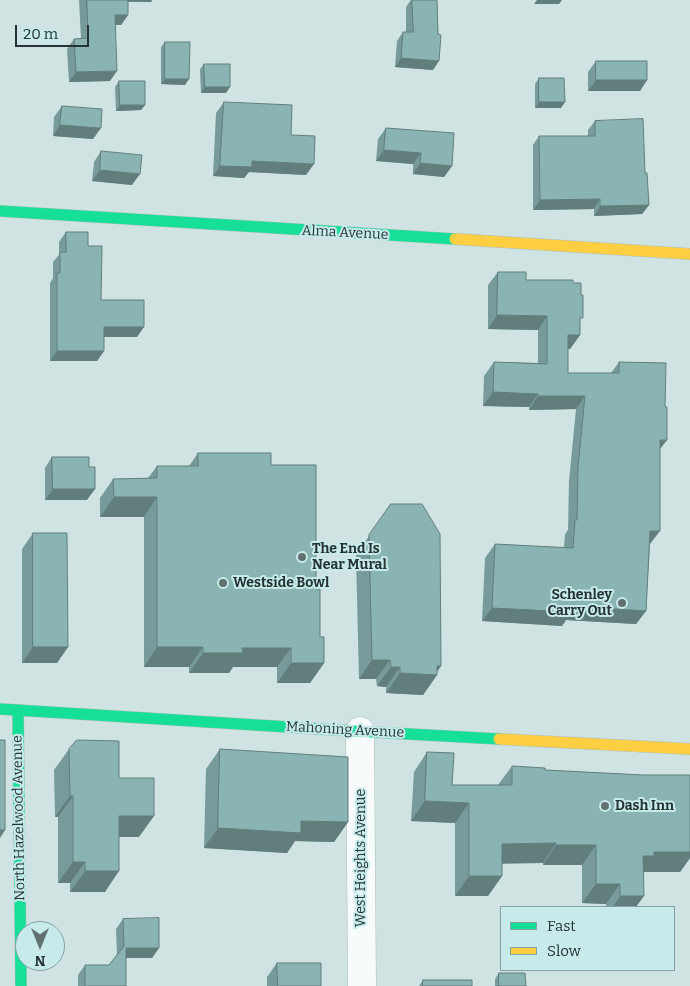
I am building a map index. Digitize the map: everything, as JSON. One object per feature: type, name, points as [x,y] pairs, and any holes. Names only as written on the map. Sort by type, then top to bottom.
[{"type":"street","name":"Alma Avenue","points":[[0,211],[690,254]]},
{"type":"street","name":"Mahoning Avenue","points":[[0,710],[690,748]]},
{"type":"street","name":"North Hazelwood Avenue","points":[[18,711],[21,986]]},
{"type":"street","name":"West Heights Avenue","points":[[360,731],[362,986]]},
{"type":"building","points":[[87,0],[128,0],[128,15],[115,15],[117,71],[76,72],[74,39],[88,38]]},
{"type":"building","points":[[412,0],[437,0],[438,34],[441,35],[439,61],[401,58],[403,32],[413,32]]},
{"type":"building","points":[[165,42],[190,42],[189,79],[165,79]]},
{"type":"building","points":[[596,61],[647,61],[647,80],[596,80]]},
{"type":"building","points":[[204,64],[230,64],[230,87],[205,87]]},
{"type":"building","points":[[539,78],[564,78],[565,102],[539,102]]},
{"type":"building","points":[[119,81],[145,81],[145,105],[120,105]]},
{"type":"building","points":[[224,102],[292,105],[291,135],[315,136],[314,164],[252,161],[252,167],[220,166]]},
{"type":"building","points":[[62,106],[102,109],[101,128],[60,125]]},
{"type":"building","points":[[643,119],[645,173],[647,173],[649,205],[600,206],[600,199],[540,200],[539,136],[595,136],[595,121]]},
{"type":"building","points":[[386,128],[454,133],[452,166],[420,163],[421,153],[384,150]]},
{"type":"building","points":[[101,151],[142,155],[140,174],[100,170]]},
{"type":"building","points":[[66,232],[88,232],[88,246],[102,246],[101,300],[144,300],[144,327],[104,327],[104,351],[57,351],[57,273],[60,273],[60,252],[66,252]]},
{"type":"building","points":[[498,272],[526,272],[526,280],[573,280],[573,283],[581,283],[583,318],[580,318],[580,335],[568,335],[568,373],[619,373],[619,362],[666,363],[665,407],[667,407],[667,440],[660,440],[660,531],[650,531],[646,611],[572,606],[572,612],[492,608],[495,544],[573,548],[575,520],[577,520],[578,467],[585,396],[538,396],[538,394],[493,392],[494,362],[547,364],[547,316],[497,315]]},
{"type":"building","name":"Westside Bowl","points":[[198,453],[271,453],[271,465],[316,465],[316,589],[320,589],[320,637],[324,637],[324,663],[291,663],[291,648],[242,648],[243,653],[203,653],[203,647],[157,647],[157,497],[114,497],[113,479],[157,478],[157,466],[198,466]]},
{"type":"building","points":[[52,457],[89,457],[89,467],[95,467],[95,489],[53,489]]},
{"type":"building","points":[[391,504],[422,504],[440,534],[441,666],[437,666],[437,675],[400,673],[400,667],[391,667],[390,660],[372,660],[369,535]]},
{"type":"building","points":[[33,533],[67,533],[68,647],[33,647]]},
{"type":"building","points":[[0,740],[5,740],[5,830],[0,830]]},
{"type":"building","points":[[77,740],[119,741],[119,778],[154,778],[154,816],[119,816],[119,871],[85,871],[85,862],[73,862],[73,796],[70,796],[69,749]]},
{"type":"building","points":[[220,749],[348,757],[348,822],[301,821],[301,833],[218,828]]},
{"type":"building","points":[[427,752],[454,753],[452,785],[512,785],[512,766],[545,768],[545,770],[643,775],[690,775],[690,852],[654,852],[654,856],[643,856],[644,896],[620,896],[620,884],[596,884],[596,845],[556,845],[556,843],[502,844],[502,876],[469,876],[469,803],[425,801]]},
{"type":"building","points":[[159,918],[159,948],[126,948],[126,986],[85,986],[85,965],[109,965],[124,946],[123,919]]},
{"type":"building","points":[[277,963],[321,963],[321,986],[278,986]]},
{"type":"building","points":[[499,973],[525,973],[526,986],[499,986]]},
{"type":"building","points":[[423,980],[472,980],[472,986],[423,986]]},
{"type":"traffic: fast","points":[[0,211],[455,239]]},
{"type":"traffic: fast","points":[[0,709],[499,739]]},
{"type":"traffic: fast","points":[[18,711],[21,986]]},
{"type":"traffic: slow","points":[[455,239],[690,254]]},
{"type":"traffic: slow","points":[[499,739],[690,749]]},
{"type":"place","name":"The End Is Near Mural","points":[[302,557]]},
{"type":"place","name":"Westside Bowl","points":[[223,583]]},
{"type":"place","name":"Schenley Carry Out","points":[[622,603]]},
{"type":"place","name":"Dash Inn","points":[[605,806]]}]
